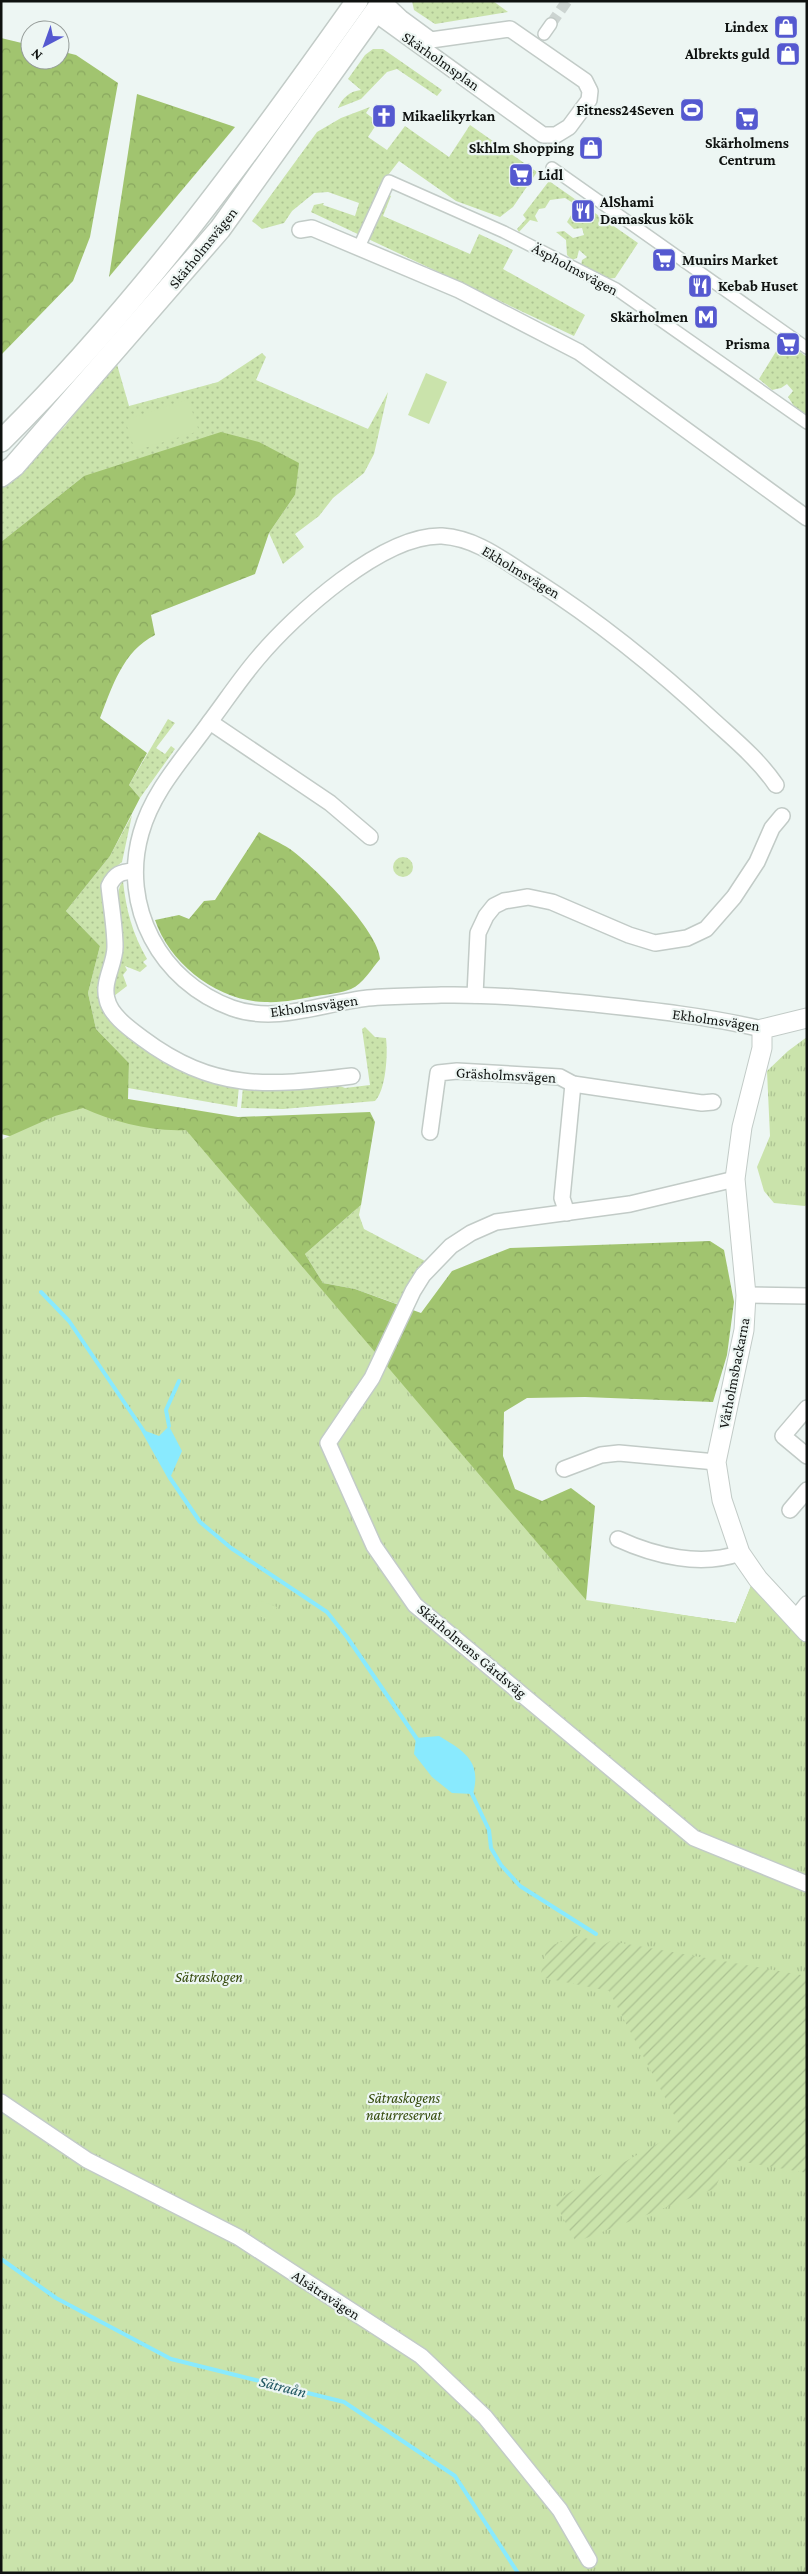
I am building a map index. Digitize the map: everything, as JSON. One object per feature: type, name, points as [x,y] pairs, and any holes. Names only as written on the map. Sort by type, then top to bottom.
[{"type":"main road","name":"Skärholmsvägen","points":[[1,441],[69,371],[163,262],[286,102],[371,4]]},
{"type":"main road","name":"Skärholmsvägen","points":[[1,476],[14,466],[89,382],[220,229],[371,4]]},
{"type":"street","name":"Skärholmsplan","points":[[371,4],[400,18],[431,40],[510,29],[585,81],[590,91],[589,100],[570,127],[556,135],[543,135],[371,4]]},
{"type":"street","points":[[552,168],[807,348]]},
{"type":"street","name":"Äspholmsvägen","points":[[359,247],[389,181],[504,232],[616,290],[807,423]]},
{"type":"street","points":[[300,230],[312,228],[459,290],[579,352],[807,518]]},
{"type":"street","name":"Ekholmsvägen","points":[[776,785],[764,766],[682,691],[568,600],[485,548],[464,540],[440,536],[400,544],[371,560],[309,606],[257,659],[175,768],[154,801],[142,830],[134,871],[139,908],[150,937],[164,960],[205,996],[234,1009],[252,1013],[285,1013],[365,998],[475,995],[647,1010],[762,1029],[807,1018]]},
{"type":"street","points":[[210,722],[330,803],[370,837]]},
{"type":"street","points":[[475,995],[478,933],[486,916],[494,906],[504,901],[528,897],[552,902],[629,935],[655,943],[687,938],[706,929],[734,897],[757,862],[772,828],[782,816]]},
{"type":"street","points":[[134,871],[120,872],[114,877],[109,886],[115,949],[106,997],[110,1008],[129,1028],[168,1057],[201,1073],[223,1078],[254,1084],[288,1084],[352,1076]]},
{"type":"street","name":"Vårholmsbackarna","points":[[762,1029],[762,1048],[742,1126],[735,1179],[746,1295],[744,1330],[716,1462],[722,1500],[740,1553],[758,1579],[801,1625]]},
{"type":"street","name":"Gräsholmsvägen","points":[[430,1132],[438,1073],[457,1071],[560,1077],[573,1084],[702,1104],[713,1102]]},
{"type":"street","name":"Gräsholmsvägen","points":[[567,1213],[562,1198],[573,1084]]},
{"type":"street","points":[[567,1213],[630,1204],[735,1179]]},
{"type":"street","name":"Skärholmens Gårdsväg","points":[[567,1213],[496,1222],[471,1233],[436,1259],[412,1291],[372,1378],[328,1443],[374,1546],[415,1605],[694,1838],[807,1884]]},
{"type":"street","points":[[746,1295],[807,1296]]},
{"type":"street","points":[[807,1408],[783,1436],[807,1456]]},
{"type":"street","points":[[564,1469],[601,1456],[619,1453],[716,1462]]},
{"type":"street","points":[[790,1510],[807,1490]]},
{"type":"street","points":[[618,1539],[642,1550],[703,1560],[725,1558],[740,1553]]},
{"type":"street","points":[[801,1625],[807,1604]]},
{"type":"street","name":"Alsätravägen","points":[[1,2102],[87,2160],[238,2238],[421,2356],[485,2417],[560,2510],[590,2560]]},
{"type":"green space","points":[[412,1],[493,1],[508,12],[435,24],[414,10]]},
{"type":"green space","points":[[1,38],[20,43],[20,70],[70,70],[70,54],[76,55],[118,83],[90,237],[73,281],[1,355]]},
{"type":"green space","points":[[373,49],[383,49],[442,90],[437,96],[397,69],[387,72],[361,99],[338,108],[347,96],[361,90],[348,79],[365,55]]},
{"type":"green space","points":[[137,94],[235,127],[109,277]]},
{"type":"green space","points":[[370,107],[366,113],[378,122],[368,137],[387,150],[405,126],[449,157],[470,125],[537,172],[513,207],[500,217],[456,201],[399,161],[378,188],[391,196],[383,216],[470,254],[479,234],[513,250],[503,269],[585,315],[574,336],[311,212],[314,205],[324,203],[323,205],[355,216],[359,203],[328,192],[314,193],[292,211],[284,223],[262,229],[252,221],[317,132],[341,118]]},
{"type":"green space","points":[[549,181],[638,243],[615,278],[606,279],[581,266],[582,260],[587,257],[579,250],[577,258],[572,260],[567,255],[566,240],[556,232],[564,231],[573,238],[584,235],[582,228],[574,229],[567,222],[574,210],[573,203],[565,198],[550,200],[545,208],[539,209],[535,216],[538,222],[530,220],[519,232],[517,229],[526,219],[523,215]]},
{"type":"green space","points":[[783,340],[807,357],[807,415],[794,406],[788,397],[793,391],[787,384],[772,390],[759,379]]},
{"type":"green space","points":[[262,353],[266,357],[256,380],[368,429],[388,392],[374,454],[364,473],[333,498],[319,516],[295,534],[304,547],[283,564],[269,533],[295,495],[84,476],[1,542],[1,489],[65,426],[116,361],[129,406],[218,382]]},
{"type":"green space","points":[[426,373],[447,382],[429,424],[408,415]]},
{"type":"green space","points":[[188,399],[199,431],[135,451],[125,420]]},
{"type":"green space","points":[[221,432],[259,442],[299,463],[295,495],[269,533],[255,574],[151,615],[155,635],[135,650],[127,660],[114,682],[100,718],[147,753],[129,785],[140,798],[110,856],[66,911],[100,946],[88,993],[96,1029],[129,1063],[128,1099],[238,1117],[370,1112],[375,1122],[361,1205],[305,1254],[323,1283],[355,1289],[421,1313],[452,1271],[510,1248],[710,1241],[724,1250],[734,1302],[727,1355],[713,1402],[585,1397],[527,1398],[504,1412],[503,1456],[515,1489],[542,1501],[571,1488],[595,1506],[586,1601],[736,1623],[752,1584],[807,1871],[13,1137],[1,1134],[1,542],[84,476]]},
{"type":"green space","points":[[168,719],[175,723],[156,748],[165,754],[171,746],[175,749],[140,798],[129,785]]},
{"type":"green space","points":[[132,815],[122,862],[106,875],[102,884],[106,910],[112,1020],[239,1086],[237,1107],[128,1088],[129,1063],[96,1029],[88,993],[100,946],[66,911],[110,856]]},
{"type":"green space","points":[[259,832],[301,857],[344,900],[369,932],[377,947],[380,959],[355,987],[339,992],[284,1001],[265,1002],[247,1000],[230,995],[198,977],[184,965],[162,936],[155,920],[179,915],[189,919],[204,901],[215,900]]},
{"type":"green space","points":[[403,857],[410,860],[413,867],[410,874],[403,877],[396,874],[393,867],[396,860]]},
{"type":"green space","points":[[123,881],[130,921],[147,959],[143,962],[147,966],[140,972],[125,966],[127,970],[123,975],[127,986],[114,996],[122,952],[118,894]]},
{"type":"green space","points":[[365,1027],[375,1037],[386,1038],[387,1053],[384,1080],[379,1096],[375,1101],[283,1109],[241,1108],[243,1087],[335,1084],[345,1088],[370,1085],[362,1029]]},
{"type":"green space","points":[[807,1037],[807,1204],[805,1206],[774,1203],[764,1191],[757,1167],[770,1136],[767,1071],[788,1051]]},
{"type":"green space","name":"Sätraskogens naturreservat","points":[[83,1108],[108,1118],[146,1128],[186,1130],[586,1600],[736,1623],[752,1583],[807,1641],[807,2573],[1,2573],[1,1140],[55,1116]]},
{"type":"green space","points":[[361,1205],[359,1215],[364,1229],[425,1261],[400,1305],[355,1289],[323,1283],[305,1254]]},
{"type":"green space","points":[[259,1600],[277,1607],[270,1621],[253,1613]]},
{"type":"green space","points":[[580,1935],[602,1946],[610,1941],[807,1976],[807,2173],[728,2159],[717,2184],[719,2187],[576,2242],[554,2201],[682,2130],[609,1991],[540,1977],[547,1947]]},
{"type":"water","points":[[169,1426],[182,1451],[170,1478],[143,1430],[159,1436]]},
{"type":"water","points":[[439,1736],[469,1758],[475,1773],[473,1794],[452,1793],[432,1777],[414,1754],[416,1738]]},
{"type":"waterway","points":[[41,1292],[69,1321],[143,1430],[170,1478],[200,1522],[231,1548],[327,1612],[347,1637],[419,1742]]},
{"type":"waterway","points":[[169,1426],[166,1410],[179,1381]]},
{"type":"waterway","points":[[471,1792],[489,1830],[491,1848],[501,1865],[520,1886],[596,1934]]},
{"type":"waterway","name":"Sätraån","points":[[1,2259],[56,2298],[171,2359],[344,2402],[455,2476],[518,2573]]},
{"type":"tunnel","points":[[551,24],[567,1]]},
{"type":"place","name":"Lindex","points":[[786,27]]},
{"type":"place","name":"Albrekts guld","points":[[788,54]]},
{"type":"place","name":"Fitness24Seven","points":[[692,110]]},
{"type":"place","name":"Mikaelikyrkan","points":[[384,116]]},
{"type":"place","name":"Skärholmens Centrum","points":[[747,119]]},
{"type":"place","name":"Skhlm Shopping","points":[[591,148]]},
{"type":"place","name":"Lidl","points":[[521,175]]},
{"type":"place","name":"AlShami Damaskus kök","points":[[583,211]]},
{"type":"place","name":"Munirs Market","points":[[664,260]]},
{"type":"place","name":"Kebab Huset","points":[[700,286]]},
{"type":"place","name":"Skärholmen","points":[[706,317]]},
{"type":"place","name":"Prisma","points":[[788,344]]},
{"type":"park label","name":"Sätraskogen","points":[[209,1977]]}]
